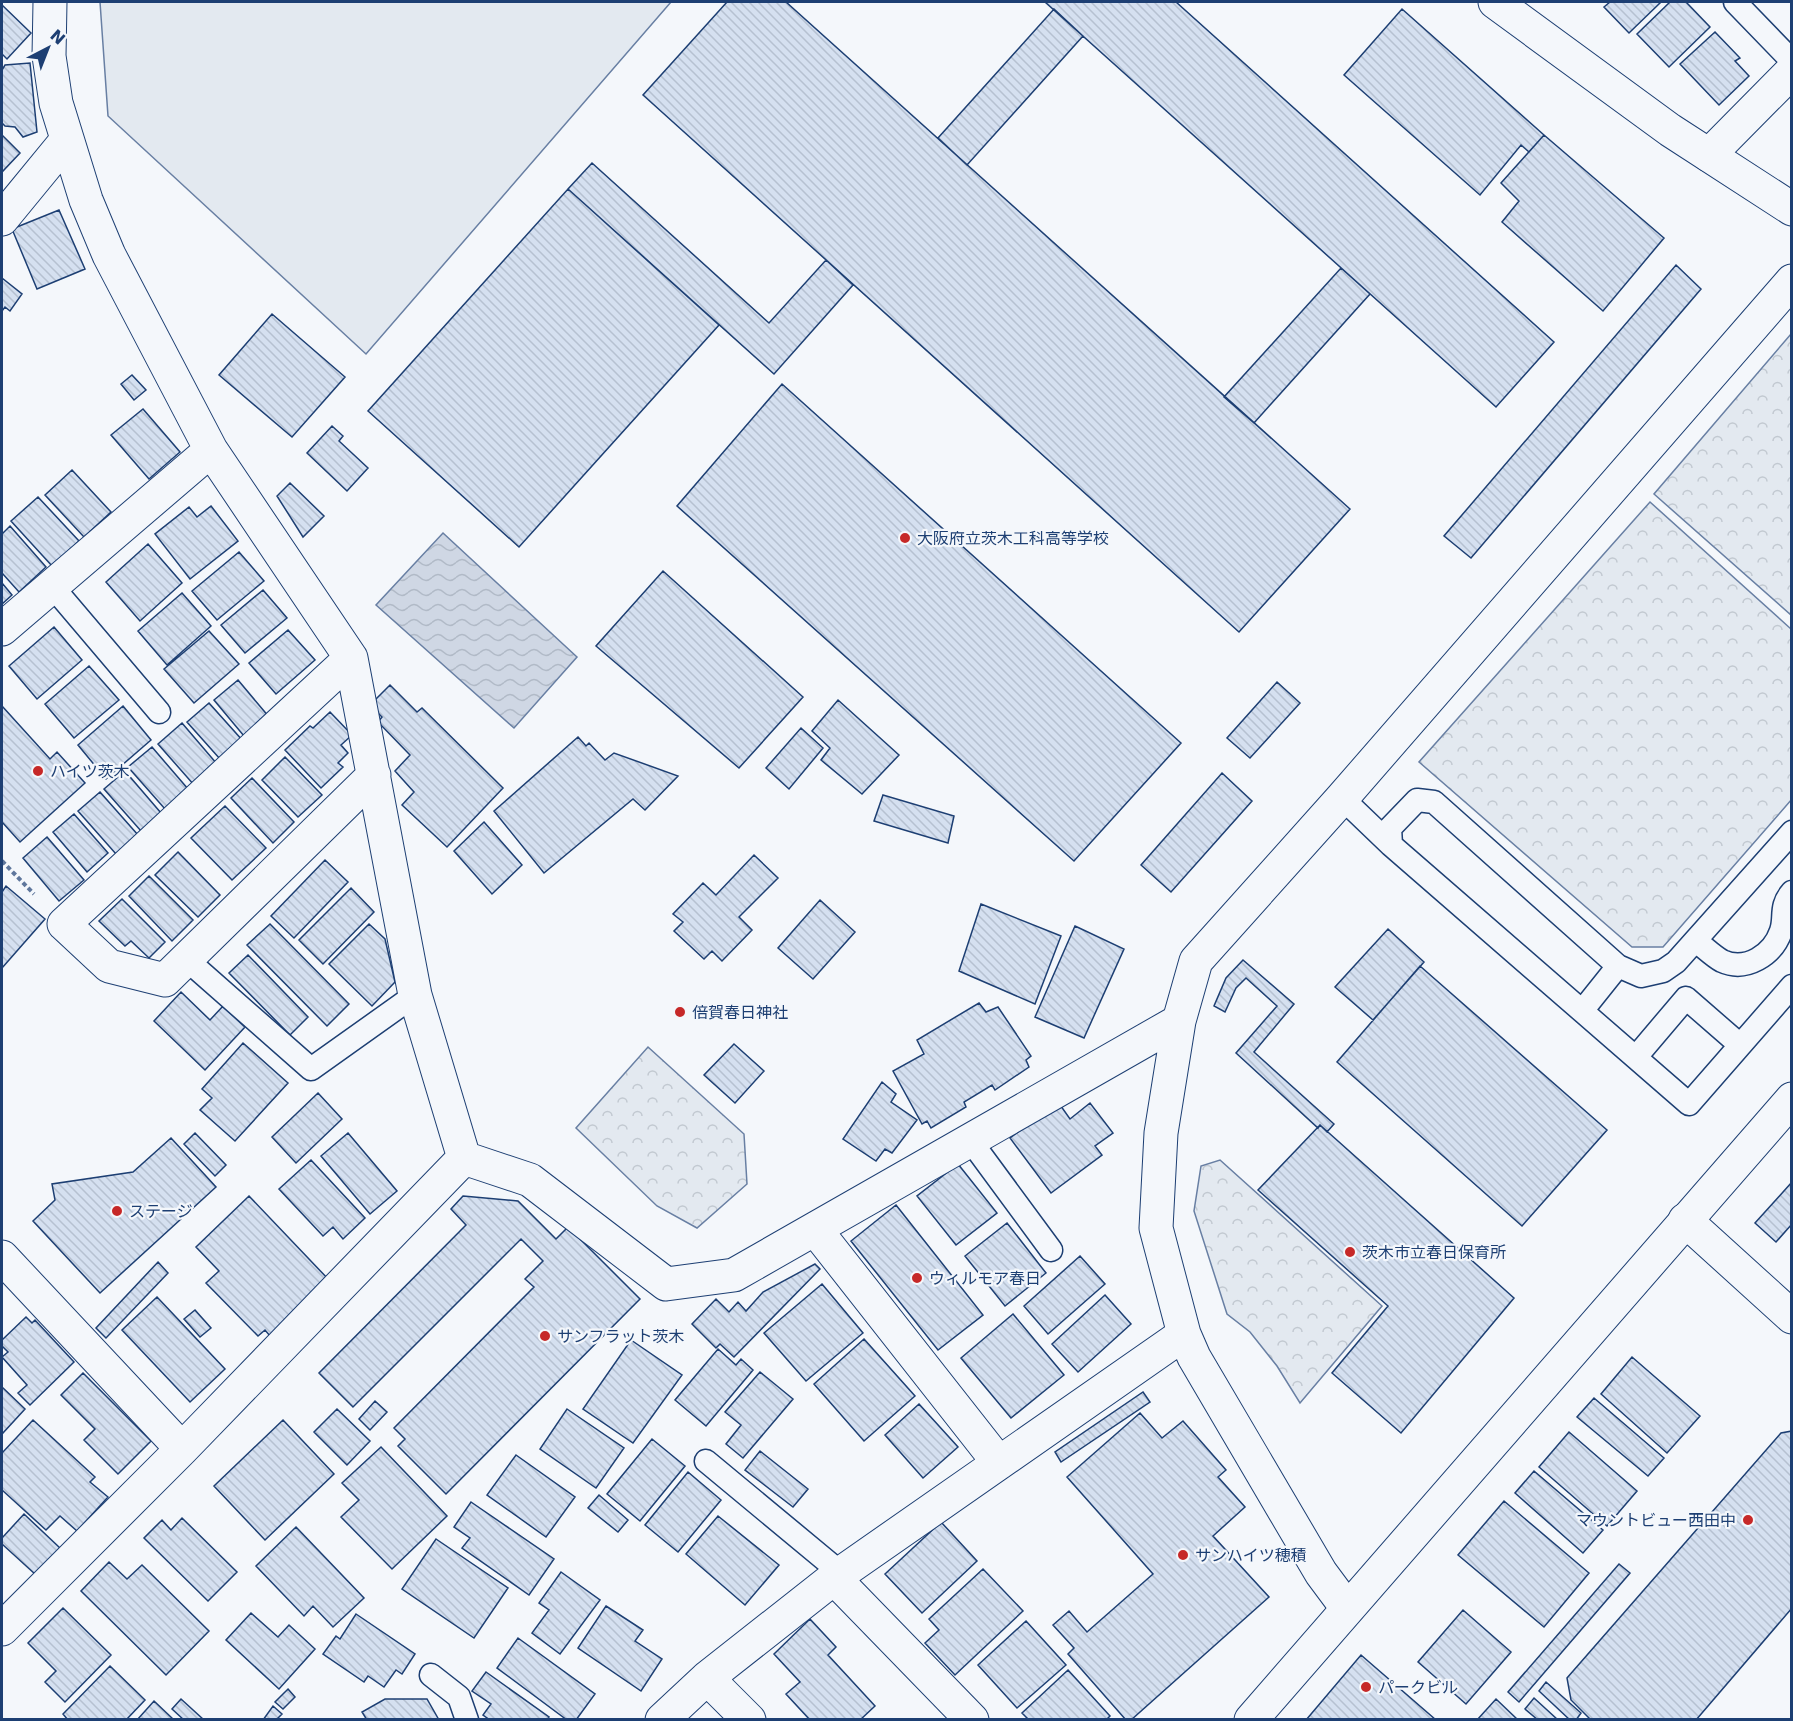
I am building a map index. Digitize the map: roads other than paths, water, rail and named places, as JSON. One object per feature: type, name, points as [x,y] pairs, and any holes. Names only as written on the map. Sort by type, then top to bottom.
[{"type":"street","points":[[48,2],[49,56],[56,103],[86,200],[109,255],[211,450],[351,658],[415,995],[464,1158]]},
{"type":"street","points":[[1495,2],[1709,155],[1791,209]]},
{"type":"street","points":[[1709,155],[1791,71]]},
{"type":"street","points":[[2,219],[66,141]]},
{"type":"street","points":[[1347,1608],[1321,1573],[1194,1357],[1184,1334],[1156,1228],[1161,1133],[1179,1021],[1196,961],[1342,798],[1791,280]]},
{"type":"street","points":[[2,629],[211,450]]},
{"type":"street","points":[[351,658],[64,924],[109,966],[165,980],[374,775]]},
{"type":"street","points":[[464,1158],[530,1180],[666,1284],[734,1275],[1179,1021]]},
{"type":"street","points":[[1251,1719],[1791,1099]]},
{"type":"street","points":[[2,1629],[182,1449],[464,1158]]},
{"type":"street","points":[[1685,1220],[1791,1317]]},
{"type":"street","points":[[814,1229],[999,1463]]},
{"type":"street","points":[[8,1278],[182,1449]]},
{"type":"street","points":[[662,1719],[707,1678],[837,1575],[1184,1334]]},
{"type":"street","points":[[837,1575],[972,1719]]},
{"type":"street","points":[[707,1678],[749,1719]]},
{"type":"lane","points":[[1735,2],[1791,61]]},
{"type":"lane","points":[[52,586],[159,712]]},
{"type":"lane","points":[[1342,798],[1390,845],[1689,1104],[1791,986]]},
{"type":"lane","points":[[1390,845],[1390,828],[1418,800],[1434,802],[1618,966],[1641,976],[1663,971],[1676,962],[1791,832]]},
{"type":"lane","points":[[1696,941],[1723,961],[1745,964],[1759,959],[1773,946],[1782,930],[1782,911],[1791,892]]},
{"type":"lane","points":[[186,959],[311,1069],[415,995]]},
{"type":"lane","points":[[1582,1011],[1618,966]]},
{"type":"lane","points":[[1636,1057],[1686,998],[1740,1045]]},
{"type":"lane","points":[[970,1140],[1051,1250]]},
{"type":"lane","points":[[706,1461],[837,1575]]},
{"type":"lane","points":[[431,1675],[459,1697],[467,1719]]},
{"type":"water","points":[[443,533],[577,657],[514,728],[376,605]]},
{"type":"place","name":"大阪府立茨木工科高等学校","points":[[905,538]]},
{"type":"place","name":"ハイツ茨木","points":[[38,771]]},
{"type":"place","name":"倍賀春日神社","points":[[680,1012]]},
{"type":"place","name":"ステージ","points":[[117,1211]]},
{"type":"place","name":"茨木市立春日保育所","points":[[1350,1252]]},
{"type":"place","name":"ウィルモア春日","points":[[917,1278]]},
{"type":"place","name":"サンフラット茨木","points":[[545,1336]]},
{"type":"place","name":"マウントビュー西田中","points":[[1748,1520]]},
{"type":"place","name":"サンハイツ穂積","points":[[1183,1555]]},
{"type":"place","name":"パークビル","points":[[1366,1687]]}]
